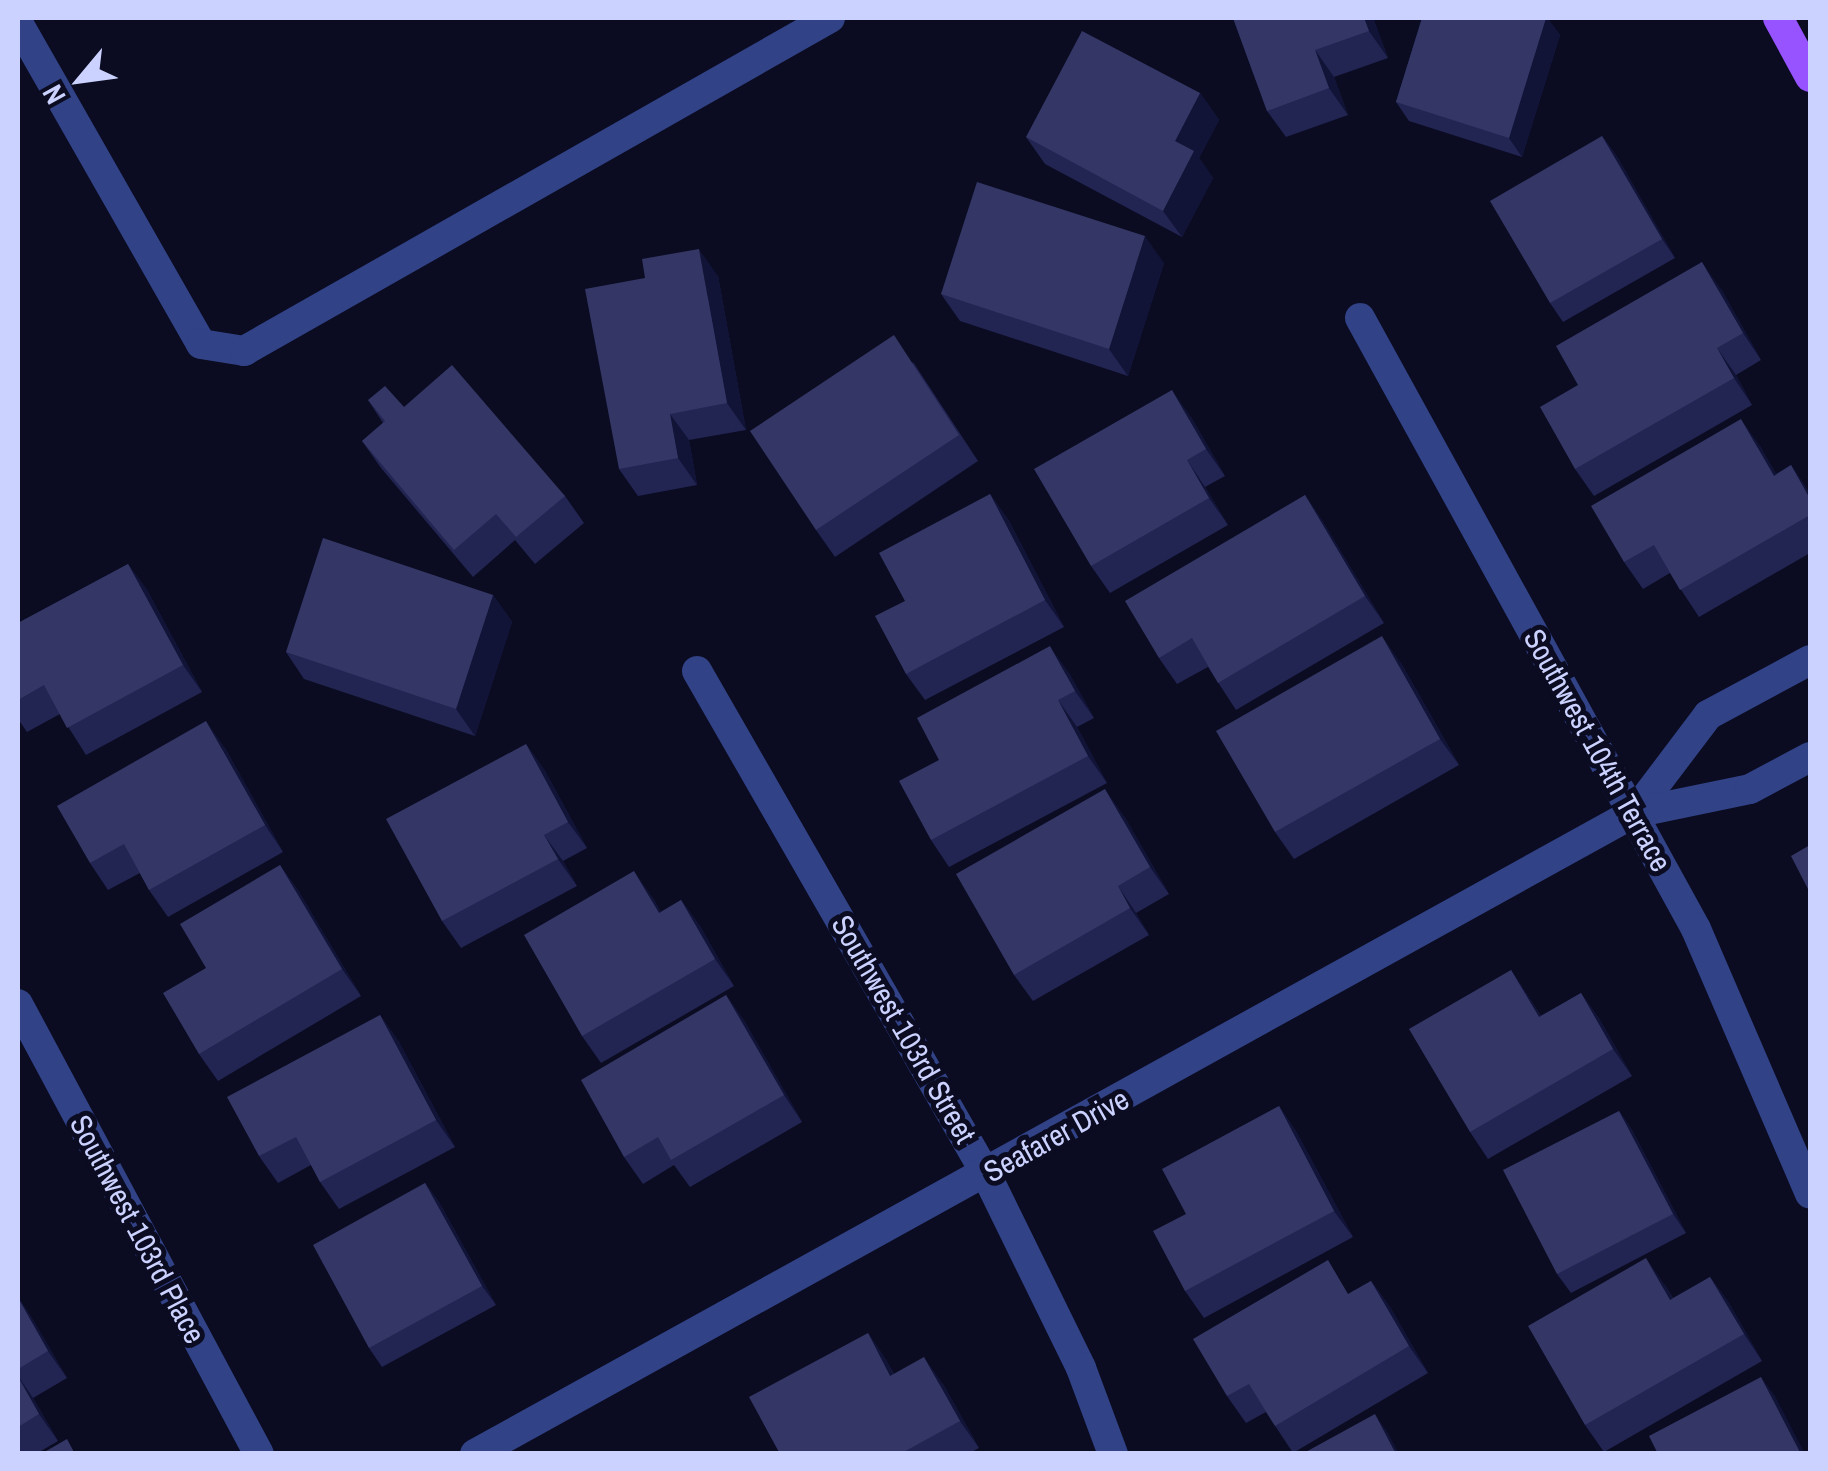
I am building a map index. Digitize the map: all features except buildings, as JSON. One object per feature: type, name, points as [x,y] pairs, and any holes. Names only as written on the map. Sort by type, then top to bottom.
[{"type":"main road","points":[[1778,18],[1810,76]]},
{"type":"street","points":[[18,23],[202,344],[244,351],[830,18]]},
{"type":"street","name":"Southwest 104th Terrace","points":[[1360,318],[1634,813],[1738,1016],[1776,1123],[1810,1194]]},
{"type":"street","name":"Seafarer Drive","points":[[1634,813],[1708,715],[1810,660]]},
{"type":"street","name":"Southwest 103rd Street","points":[[697,671],[986,1174],[1081,1368],[1113,1454]]},
{"type":"street","name":"Seafarer Drive","points":[[475,1454],[1634,813],[1750,789],[1810,757]]},
{"type":"street","name":"Southwest 103rd Place","points":[[18,1004],[259,1454]]}]
